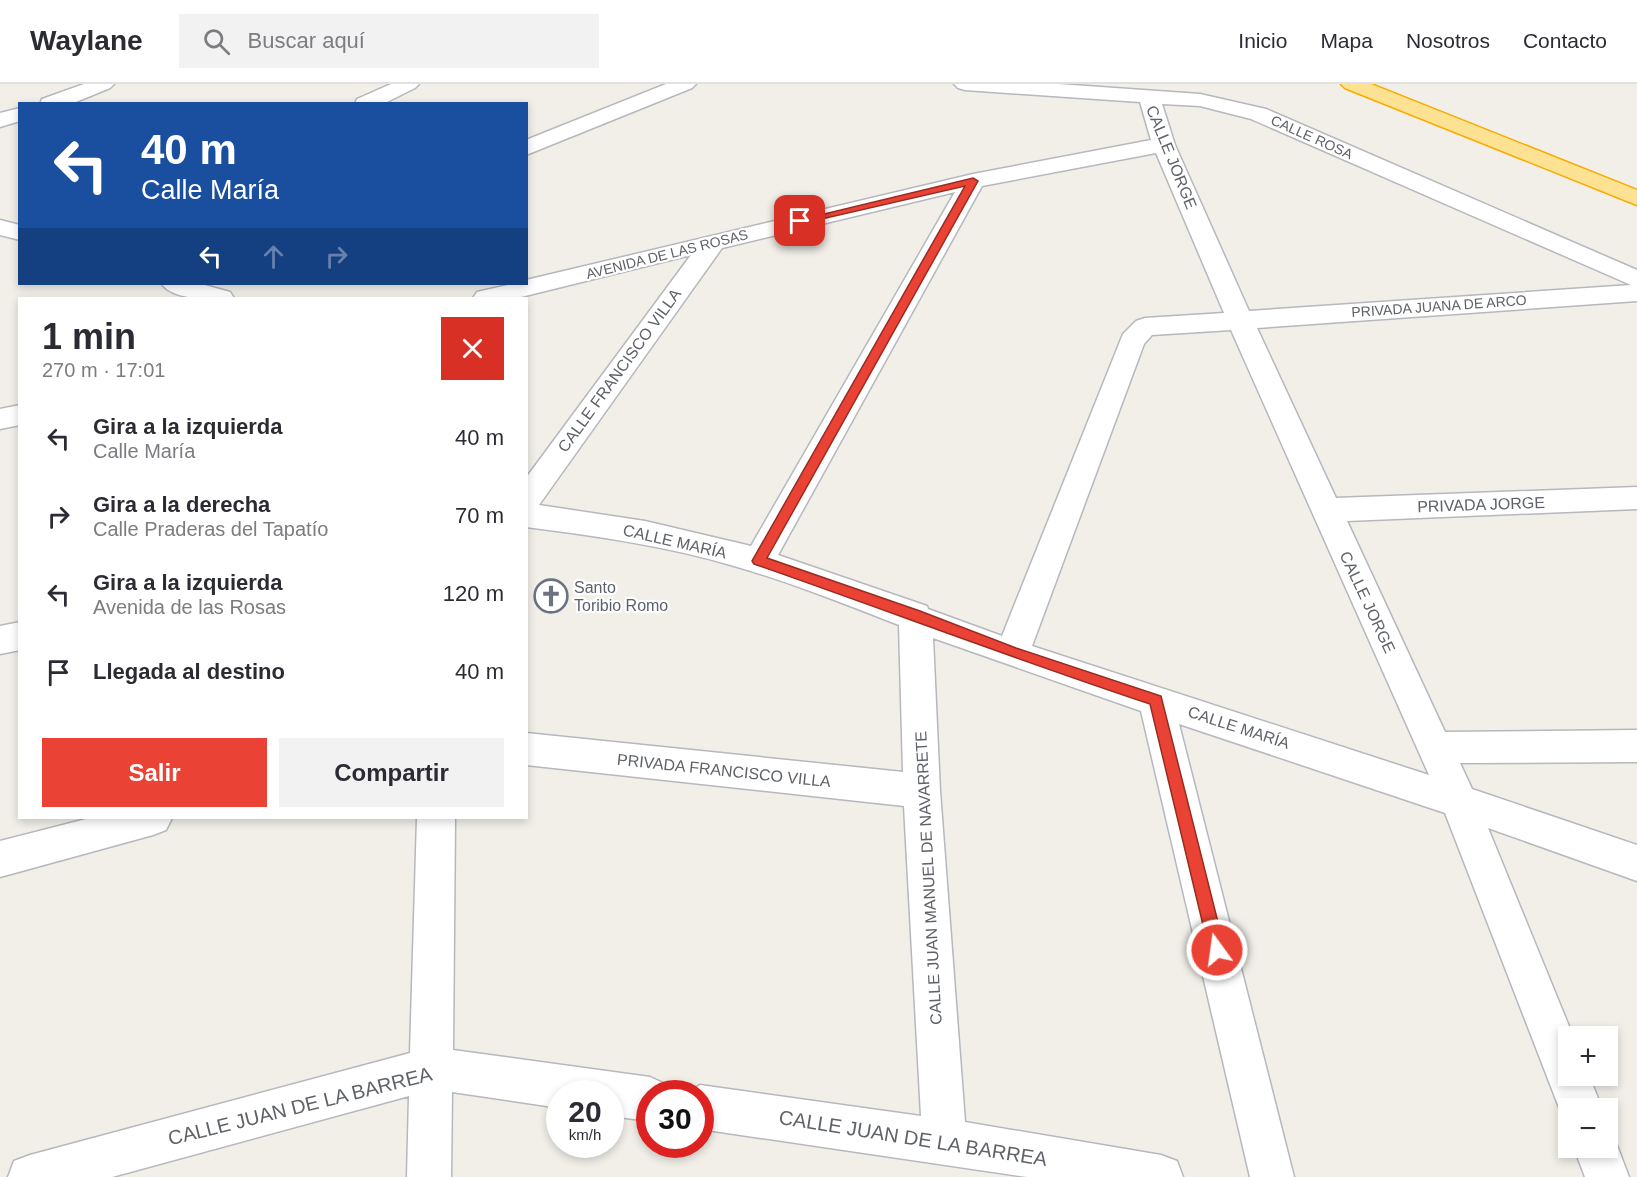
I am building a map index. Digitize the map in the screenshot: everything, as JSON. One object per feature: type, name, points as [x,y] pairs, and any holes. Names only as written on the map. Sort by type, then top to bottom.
[{"type":"highway","points":[[1352,84],[1637,198]]},
{"type":"street","points":[[55,102],[103,84]]},
{"type":"street","points":[[369,102],[408,84]]},
{"type":"street","points":[[528,147],[685,84]]},
{"type":"street","name":"CALLE ROSA","points":[[965,84],[1200,100],[1258,114],[1637,279]]},
{"type":"street","name":"CALLE JORGE","points":[[1149,98],[1164,145],[1241,322],[1458,799],[1576,1098]]},
{"type":"street","points":[[0,120],[18,115]]},
{"type":"street","name":"AVENIDA DE LAS ROSAS","points":[[490,297],[714,241],[973,181],[1098,154],[1164,145]]},
{"type":"street","points":[[759,561],[973,181]]},
{"type":"street","points":[[0,227],[18,232]]},
{"type":"street","name":"CALLE FRANCISCO VILLA","points":[[531,485],[714,241]]},
{"type":"street","points":[[178,285],[218,297]]},
{"type":"street","name":"PRIVADA JUANA DE ARCO","points":[[1012,653],[1132,340],[1145,327],[1637,293]]},
{"type":"street","points":[[0,419],[18,415]]},
{"type":"street","name":"PRIVADA JORGE","points":[[1326,510],[1637,498]]},
{"type":"street","name":"CALLE MARÍA","points":[[528,515],[618,527],[759,561],[915,615],[1012,653],[1458,799],[1637,863]]},
{"type":"street","name":"CALLE JUAN MANUEL DE NAVARRETE","points":[[915,615],[922,790],[944,1142]]},
{"type":"street","points":[[0,640],[18,636]]},
{"type":"street","points":[[1156,700],[1272,1177]]},
{"type":"street","points":[[1435,748],[1637,746]]},
{"type":"street","name":"PRIVADA FRANCISCO VILLA","points":[[528,749],[922,790]]},
{"type":"street","points":[[0,859],[149,819]]},
{"type":"street","points":[[429,1177],[436,819]]},
{"type":"street","name":"CALLE JUAN DE LA BARREA","points":[[30,1177],[432,1068],[546,1085]]},
{"type":"street","name":"CALLE JUAN DE LA BARREA","points":[[714,1109],[944,1142],[1161,1177]]},
{"type":"street","points":[[1600,1158],[1607,1177]]},
{"type":"place","name":"Santo Toribio Romo","points":[[551,596]]},
{"type":"route","points":[[800,221],[973,181],[759,561],[915,615],[1012,653],[1156,700],[1217,950]]}]
